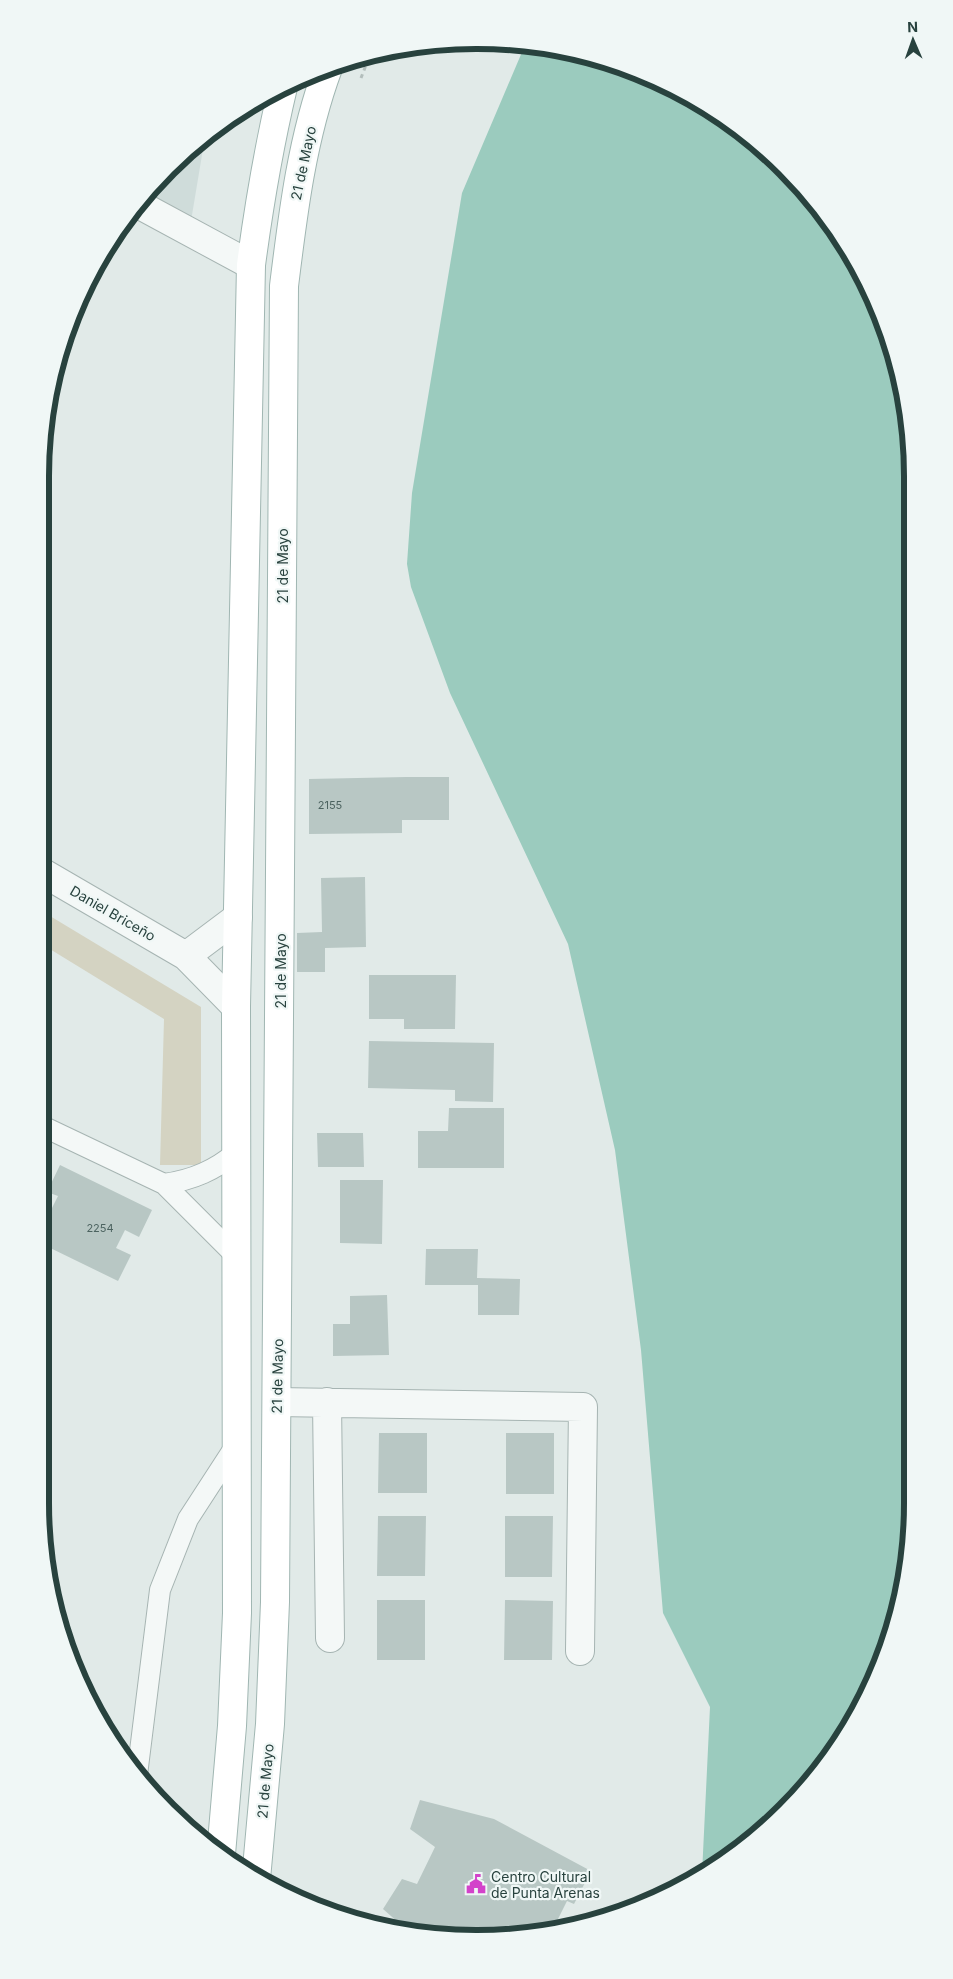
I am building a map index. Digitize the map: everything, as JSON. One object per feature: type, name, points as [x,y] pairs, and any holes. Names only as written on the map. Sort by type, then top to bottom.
[{"type":"main road","name":"21 de Mayo","points":[[257,1869],[270,1724],[276,1602],[284,286],[292,214],[306,143],[326,76]]},
{"type":"main road","points":[[222,1846],[233,1708],[236,1614],[238,1442],[236,1007],[251,265],[267,159],[282,96]]},
{"type":"street","points":[[144,207],[251,265]]},
{"type":"street","name":"Daniel Briceño","points":[[49,876],[186,956],[236,1007]]},
{"type":"street","points":[[186,956],[238,917]]},
{"type":"street","points":[[277,1402],[583,1407],[580,1650]]},
{"type":"street","points":[[327,1402],[330,1638]]},
{"type":"lane","points":[[49,1129],[164,1184],[237,1257]]},
{"type":"lane","points":[[164,1184],[190,1180],[208,1172],[237,1152]]},
{"type":"lane","points":[[138,1765],[160,1590],[188,1519],[238,1442]]},
{"type":"path","points":[[360,81],[367,63]]},
{"type":"shaded area","points":[[522,51],[587,63],[614,71],[666,93],[714,121],[759,155],[798,194],[816,216],[847,263],[872,313],[890,366],[901,421],[904,476],[904,1502],[901,1558],[890,1613],[882,1640],[860,1692],[832,1740],[816,1763],[779,1805],[737,1842],[702,1865],[710,1707],[663,1613],[641,1350],[615,1150],[568,944],[450,693],[411,587],[407,564],[412,493],[462,193]]},
{"type":"shaded area","points":[[203,147],[190,227],[150,201],[174,174]]},
{"type":"shaded area","points":[[49,915],[201,1007],[201,1165],[160,1165],[164,1019],[49,949]]},
{"type":"building","points":[[449,777],[449,820],[402,820],[402,833],[309,834],[309,779]]},
{"type":"building","points":[[365,877],[366,947],[325,948],[325,972],[297,972],[297,933],[322,932],[321,878]]},
{"type":"building","points":[[369,975],[456,975],[455,1029],[404,1029],[404,1019],[369,1019]]},
{"type":"building","points":[[369,1041],[494,1043],[493,1102],[455,1101],[455,1090],[368,1088]]},
{"type":"building","points":[[449,1108],[504,1108],[504,1168],[418,1168],[418,1131],[448,1131]]},
{"type":"building","points":[[317,1133],[363,1133],[364,1167],[318,1167]]},
{"type":"building","points":[[60,1165],[152,1210],[139,1237],[125,1230],[116,1248],[131,1255],[118,1281],[49,1247],[49,1212],[58,1196],[49,1193],[49,1188]]},
{"type":"building","points":[[340,1180],[383,1180],[382,1244],[340,1243]]},
{"type":"building","points":[[426,1249],[478,1249],[477,1278],[520,1279],[519,1315],[478,1315],[478,1285],[425,1285]]},
{"type":"building","points":[[387,1295],[389,1355],[333,1356],[333,1324],[350,1324],[350,1296]]},
{"type":"building","points":[[379,1433],[427,1433],[427,1493],[378,1493]]},
{"type":"building","points":[[506,1433],[554,1433],[554,1494],[506,1494]]},
{"type":"building","points":[[378,1516],[426,1516],[425,1576],[377,1576]]},
{"type":"building","points":[[505,1516],[553,1516],[552,1577],[505,1577]]},
{"type":"building","points":[[377,1600],[425,1600],[425,1660],[377,1660]]},
{"type":"building","points":[[505,1600],[553,1601],[552,1660],[504,1660]]},
{"type":"building","points":[[420,1800],[494,1819],[591,1871],[574,1904],[567,1901],[556,1923],[532,1927],[476,1930],[421,1927],[399,1923],[383,1909],[402,1879],[417,1884],[435,1847],[410,1829]]},
{"type":"place","name":"Centro Cultural de Punta Arenas","points":[[476,1884]]}]
